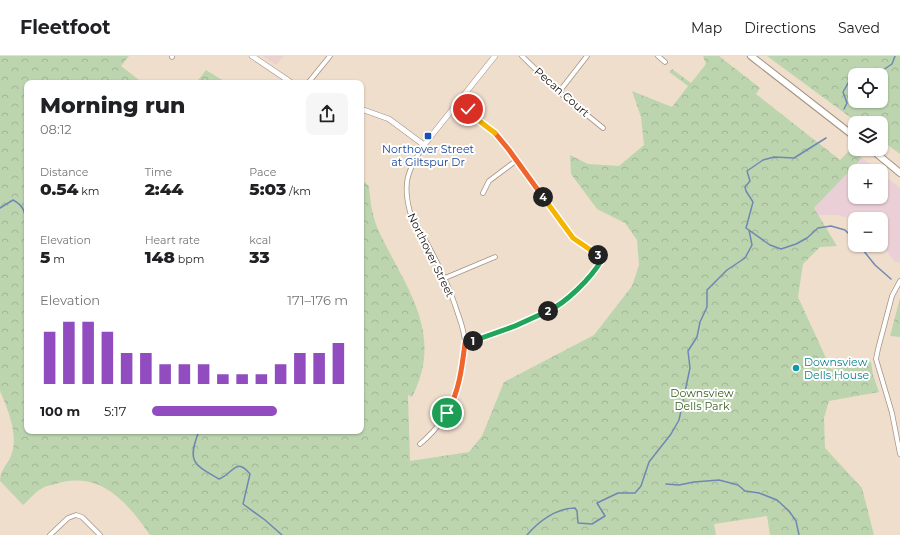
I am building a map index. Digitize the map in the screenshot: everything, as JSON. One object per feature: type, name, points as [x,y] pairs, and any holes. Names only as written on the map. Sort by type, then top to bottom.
[{"type":"main road","points":[[751,56],[848,132]]},
{"type":"main road","points":[[879,156],[900,173]]},
{"type":"street","points":[[252,56],[288,80]]},
{"type":"street","points":[[310,80],[330,56]]},
{"type":"street","name":"Northover Street","points":[[420,444],[434,432],[454,400],[462,368],[465,343],[464,330],[451,292],[410,212],[406,198],[407,180],[409,170],[424,145],[495,56]]},
{"type":"street","name":"Pecan Court","points":[[522,56],[559,92],[603,128]]},
{"type":"street","points":[[559,92],[587,56]]},
{"type":"street","points":[[658,56],[665,62]]},
{"type":"street","points":[[459,102],[478,120],[501,138],[573,238],[596,252],[600,256],[601,261],[593,272],[564,302],[551,310],[515,326],[465,343]]},
{"type":"street","points":[[364,110],[389,119],[424,145]]},
{"type":"street","points":[[483,193],[489,181],[517,160]]},
{"type":"street","points":[[445,278],[495,257]]},
{"type":"street","points":[[900,282],[892,296],[876,359],[892,413],[900,454]]},
{"type":"street","points":[[50,535],[68,518],[76,515],[82,517],[100,535]]},
{"type":"shaded area","points":[[263,56],[284,56],[276,65]]},
{"type":"shaded area","points":[[862,158],[870,164],[856,164]]},
{"type":"shaded area","points":[[848,172],[848,204],[888,204],[888,179],[900,188],[900,263],[894,261],[888,252],[888,212],[848,212],[848,218],[837,215],[818,215],[813,208]]},
{"type":"green space","name":"Downsview Dells Park","points":[[0,56],[129,56],[121,66],[139,80],[24,80],[24,434],[364,434],[364,182],[369,186],[377,227],[417,309],[423,330],[425,351],[421,373],[412,397],[408,395],[410,461],[469,452],[482,436],[504,382],[594,335],[632,286],[639,265],[637,240],[625,223],[597,209],[571,174],[570,155],[588,164],[619,166],[644,145],[641,117],[632,91],[672,107],[688,86],[669,72],[672,69],[691,83],[706,64],[703,56],[719,56],[760,88],[756,94],[840,160],[848,152],[848,156],[860,156],[862,158],[856,164],[848,164],[848,173],[814,208],[837,246],[820,247],[803,264],[798,297],[831,369],[871,362],[873,375],[879,392],[829,401],[824,418],[825,448],[862,488],[874,535],[770,535],[767,516],[714,524],[716,535],[150,535],[132,511],[122,501],[99,485],[86,481],[72,481],[44,487],[36,492],[23,505],[0,481],[2,471],[13,450],[14,441],[12,424],[0,391]]},
{"type":"green space","points":[[767,56],[900,56],[900,154],[888,145],[888,116],[848,116]]},
{"type":"green space","points":[[206,70],[222,80],[198,80]]},
{"type":"green space","points":[[900,298],[900,337],[890,336]]},
{"type":"waterway","points":[[886,68],[892,64],[895,56]]},
{"type":"waterway","points":[[844,109],[847,103],[843,92],[848,83]]},
{"type":"waterway","points":[[826,138],[794,158],[774,157],[763,160],[747,171],[750,181],[745,187],[753,202],[746,228],[770,245],[781,249],[796,244],[807,238],[818,228],[831,226],[845,230],[848,233]]},
{"type":"waterway","points":[[0,208],[13,200],[21,206],[24,213]]},
{"type":"waterway","points":[[527,535],[536,525],[561,510],[575,508],[577,511],[578,523],[592,524],[605,516],[597,503],[618,493],[635,493],[641,486],[649,462],[671,434],[679,420],[690,368],[688,351],[697,337],[700,322],[707,307],[707,290],[727,270],[745,258],[752,245],[749,230]]},
{"type":"waterway","points":[[865,252],[875,265],[891,279]]},
{"type":"waterway","points":[[198,434],[193,449],[193,456],[198,465],[203,470],[219,479],[238,466],[245,469],[250,474],[243,504],[282,535]]},
{"type":"waterway","points":[[666,484],[679,485],[719,480],[738,485],[745,491],[759,493],[777,500],[789,511],[796,521],[799,535]]},
{"type":"place","name":"Northover Street at Giltspur Dr","points":[[428,136]]},
{"type":"place","name":"Downsview Dells House","points":[[796,368]]},
{"type":"route","points":[[447,413],[454,400],[460,377],[465,343],[515,326],[551,310],[570,297],[597,268],[601,261],[600,256],[596,252],[577,242],[573,238],[501,138],[493,130],[478,120],[468,109]]}]
